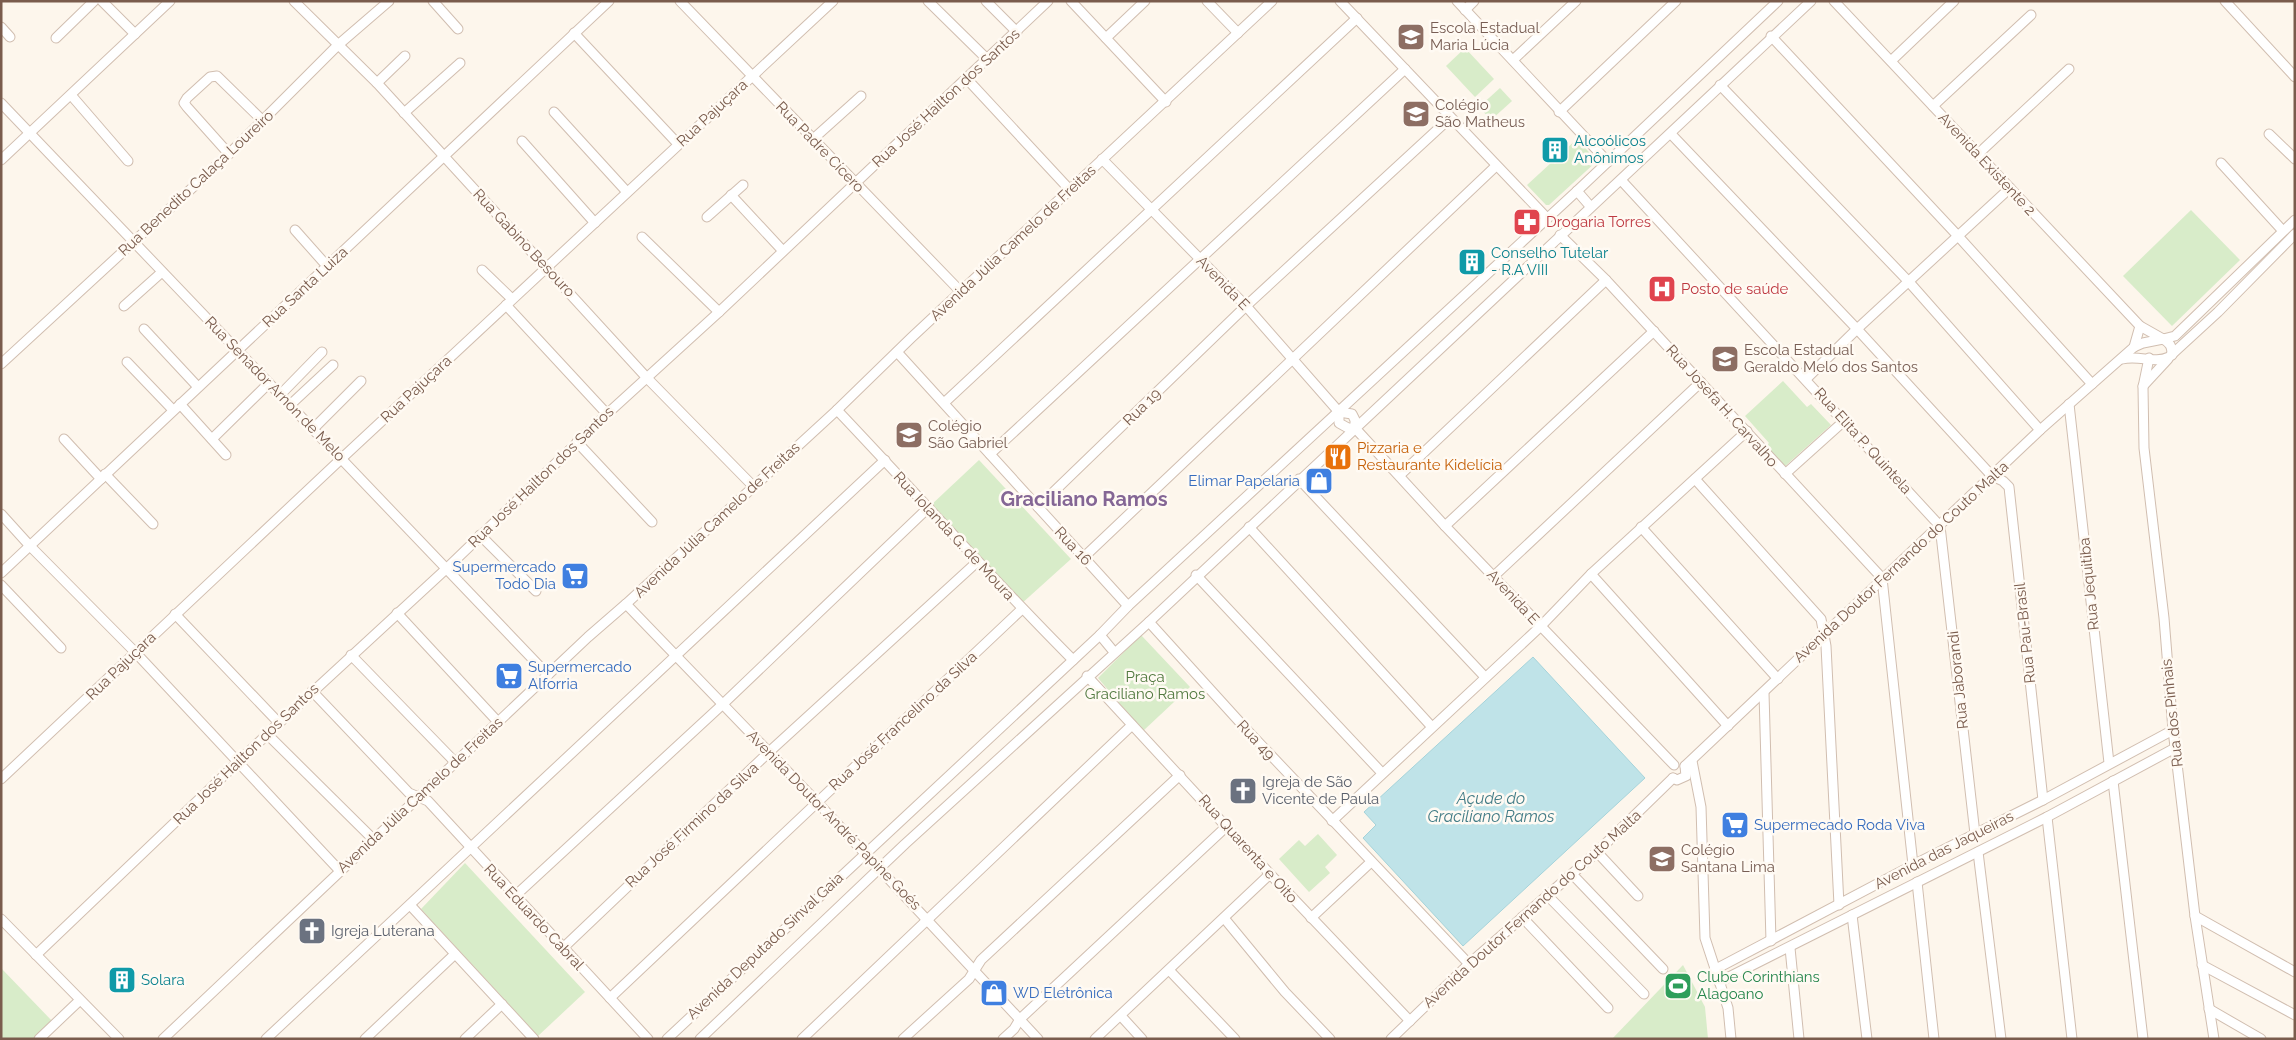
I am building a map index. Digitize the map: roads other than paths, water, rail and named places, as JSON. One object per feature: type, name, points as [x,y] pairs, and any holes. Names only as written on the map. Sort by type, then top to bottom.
[{"type":"street","points":[[56,38],[94,1]]},
{"type":"street","points":[[102,1],[135,34]]},
{"type":"street","points":[[1,160],[170,1]]},
{"type":"street","name":"Rua Gabino Besouro","points":[[294,1],[377,83],[647,378],[753,486]]},
{"type":"street","name":"Rua Benedito Calaça Loureiro","points":[[1,364],[229,154],[338,45],[389,1]]},
{"type":"street","points":[[433,1],[458,29]]},
{"type":"street","name":"Rua Santa Luiza","points":[[1,573],[442,156],[609,1]]},
{"type":"street","name":"Rua Padre Cícero","points":[[680,1],[854,184],[961,292]]},
{"type":"street","name":"Rua Pajuçara","points":[[1,779],[341,458],[595,223],[751,75],[833,1]]},
{"type":"street","points":[[928,1],[988,60]]},
{"type":"street","points":[[986,1],[1017,32]]},
{"type":"street","name":"Rua José Hailton dos Santos","points":[[36,955],[278,722],[446,569],[607,414],[719,312],[988,60],[1048,1]]},
{"type":"street","points":[[1071,1],[1166,102]]},
{"type":"street","points":[[1106,38],[1145,1]]},
{"type":"street","points":[[1207,1],[1238,33]]},
{"type":"street","name":"Avenida Júlia Camelo de Freitas","points":[[162,1039],[548,675],[837,410],[1272,1]]},
{"type":"street","points":[[1340,1],[1547,218]]},
{"type":"street","points":[[1457,1],[1559,112],[1608,162]]},
{"type":"street","points":[[1465,10],[1474,1]]},
{"type":"street","points":[[1513,60],[1576,1]]},
{"type":"street","points":[[1559,112],[1676,1]]},
{"type":"street","name":"Avenida Deputado Sinval Gaia","points":[[666,1039],[1100,635],[1128,606],[1577,191],[1778,1]]},
{"type":"street","name":"Avenida Deputado Sinval Gaia","points":[[700,1039],[1087,676],[1149,622],[1590,206],[1671,134],[1811,1]]},
{"type":"street","name":"Avenida Existente 2","points":[[1834,1],[2140,326],[2163,339]]},
{"type":"street","points":[[1891,61],[1954,1]]},
{"type":"street","points":[[2225,1],[2271,57],[2295,77]]},
{"type":"street","points":[[1933,106],[2032,15]]},
{"type":"street","points":[[944,403],[1357,18]]},
{"type":"street","points":[[1,27],[10,36]]},
{"type":"street","points":[[574,34],[678,144]]},
{"type":"street","points":[[1772,36],[1958,236],[2092,384]]},
{"type":"street","points":[[377,83],[405,56]]},
{"type":"street","points":[[404,113],[460,63]]},
{"type":"street","points":[[990,454],[1405,69]]},
{"type":"street","points":[[1978,154],[2069,69]]},
{"type":"street","points":[[229,154],[184,103],[187,98],[212,76],[217,76],[262,121]]},
{"type":"street","points":[[966,80],[1070,190]]},
{"type":"street","points":[[1720,86],[1909,282],[2040,430]]},
{"type":"street","points":[[71,95],[128,161]]},
{"type":"street","points":[[812,140],[861,96]]},
{"type":"street","name":"Rua Senador Arnon de Melo","points":[[1,103],[548,675]]},
{"type":"street","points":[[554,112],[627,192]]},
{"type":"street","name":"Rua 19","points":[[1038,507],[1246,306],[1450,118]]},
{"type":"street","points":[[1671,134],[1857,328],[1992,476]]},
{"type":"street","points":[[2269,134],[2295,159]]},
{"type":"street","points":[[522,141],[595,223]]},
{"type":"street","name":"Avenida E","points":[[1102,159],[1246,306],[1339,412],[1352,414],[1355,420],[1355,428],[1445,526],[1674,765]]},
{"type":"street","points":[[2221,163],[2283,231]]},
{"type":"street","points":[[1084,557],[1496,166]]},
{"type":"street","name":"Rua Elita P. Quintela","points":[[1621,180],[1806,378],[1940,526]]},
{"type":"street","points":[[707,217],[743,185]]},
{"type":"street","points":[[1806,378],[1857,328],[2010,188]]},
{"type":"street","points":[[1577,191],[1590,206]]},
{"type":"street","points":[[731,195],[783,251]]},
{"type":"street","points":[[2134,347],[2175,336],[2295,220]]},
{"type":"street","points":[[295,230],[327,266]]},
{"type":"street","points":[[2143,386],[2295,234]]},
{"type":"street","name":"Rua Josefa H. Carvalho","points":[[1560,235],[1654,331],[1882,578]]},
{"type":"street","points":[[642,237],[719,312]]},
{"type":"street","points":[[482,270],[607,414]]},
{"type":"street","points":[[124,306],[162,272]]},
{"type":"street","points":[[1400,476],[1606,280]]},
{"type":"street","points":[[2140,326],[2147,344],[2149,358]]},
{"type":"street","points":[[2134,347],[2140,326]]},
{"type":"street","points":[[144,329],[198,387]]},
{"type":"street","points":[[1445,526],[1654,331]]},
{"type":"street","points":[[2163,339],[2170,343],[2172,348],[2171,356]]},
{"type":"street","name":"Avenida Doutor Fernando do Couto Malta","points":[[1391,1039],[1469,964],[1597,852],[1673,778],[1677,780],[1686,776],[1688,764],[1882,578],[1940,526],[2040,430],[2134,347]]},
{"type":"street","points":[[280,395],[322,352]]},
{"type":"street","name":"Rua 16","points":[[897,352],[1128,606]]},
{"type":"street","points":[[2120,360],[2130,357],[2162,361],[2171,356]]},
{"type":"street","name":"Rua dos Pinhais","points":[[2149,358],[2143,386],[2143,433],[2164,618],[2175,748],[2195,916],[2214,1039]]},
{"type":"street","points":[[127,362],[173,410]]},
{"type":"street","points":[[290,405],[333,365]]},
{"type":"street","points":[[313,430],[361,381]]},
{"type":"street","points":[[1494,576],[1701,382]]},
{"type":"street","points":[[212,439],[268,383]]},
{"type":"street","points":[[180,404],[226,455]]},
{"type":"street","name":"Rua Jequitiba","points":[[2069,404],[2109,763]]},
{"type":"street","name":"Rua Iolanda G. de Moura","points":[[837,410],[929,507],[977,562],[1073,660]]},
{"type":"street","points":[[1785,474],[1844,421]]},
{"type":"street","points":[[1332,820],[1541,626],[1591,574],[1747,431]]},
{"type":"street","points":[[64,439],[153,524]]},
{"type":"street","points":[[578,442],[652,522]]},
{"type":"street","points":[[266,1039],[885,460]]},
{"type":"street","name":"Rua Pau-Brasil","points":[[1992,476],[2010,487],[2043,800]]},
{"type":"street","points":[[1299,479],[1485,677]]},
{"type":"street","points":[[1695,479],[1821,619],[1824,634],[1839,905]]},
{"type":"street","points":[[515,896],[723,704],[929,507]]},
{"type":"street","points":[[1,514],[135,652],[340,871]]},
{"type":"street","name":"Rua Jaborandi","points":[[1940,526],[1976,834]]},
{"type":"street","points":[[1249,527],[1432,727]]},
{"type":"street","points":[[1641,528],[1778,679]]},
{"type":"street","points":[[480,535],[536,591]]},
{"type":"street","name":"Rua José Firmino da Silva","points":[[563,948],[769,752],[977,562]]},
{"type":"street","points":[[1591,574],[1728,726]]},
{"type":"street","points":[[1196,576],[1382,773]]},
{"type":"street","points":[[1882,578],[1913,864]]},
{"type":"street","points":[[1,585],[61,648]]},
{"type":"street","name":"Avenida Doutor André Papine Goés","points":[[626,604],[675,657],[817,802],[1038,1039]]},
{"type":"street","name":"Rua José Francelino da Silva","points":[[610,998],[1022,609]]},
{"type":"street","points":[[397,613],[498,722]]},
{"type":"street","points":[[175,614],[278,722]]},
{"type":"street","name":"Rua 49","points":[[1149,622],[1371,862],[1469,964]]},
{"type":"street","points":[[1100,635],[1114,652]]},
{"type":"street","points":[[351,655],[456,763]]},
{"type":"street","name":"Rua Quarenta e Oito","points":[[1087,676],[1311,918],[1410,1021]]},
{"type":"street","name":"Rua Eduardo Cabral","points":[[312,691],[409,794],[428,801],[648,1039]]},
{"type":"street","points":[[1764,693],[1771,941]]},
{"type":"street","points":[[802,1039],[1132,725]]},
{"type":"street","name":"Avenida das Jaqueiras","points":[[1714,970],[1913,864],[2043,800],[2173,730]]},
{"type":"street","points":[[267,734],[374,840]]},
{"type":"street","name":"Avenida das Jaqueiras","points":[[1719,982],[1978,852],[2175,748]]},
{"type":"street","points":[[1673,778],[1671,768],[1674,765],[1678,763],[1688,764],[1701,807],[1705,938],[1728,1008],[1731,1039]]},
{"type":"street","points":[[903,1039],[969,979],[981,960],[1180,775]]},
{"type":"street","points":[[2113,781],[2142,1039]]},
{"type":"street","points":[[2047,816],[2072,1039]]},
{"type":"street","points":[[1995,824],[2006,837]]},
{"type":"street","points":[[1003,1039],[1014,1029],[1020,1019],[1227,826]]},
{"type":"street","points":[[1597,852],[1638,896]]},
{"type":"street","points":[[1978,852],[2001,1039]]},
{"type":"street","points":[[1311,918],[1371,862]]},
{"type":"street","points":[[1095,1039],[1270,874]]},
{"type":"street","points":[[1572,874],[1663,969]]},
{"type":"street","points":[[1917,882],[1934,1039]]},
{"type":"street","points":[[1547,895],[1644,994]]},
{"type":"street","points":[[410,905],[534,1039]]},
{"type":"street","points":[[1852,915],[1867,1039]]},
{"type":"street","points":[[2195,916],[2295,972]]},
{"type":"street","points":[[1522,917],[1608,1008]]},
{"type":"street","points":[[1224,918],[1285,992],[1330,1039]]},
{"type":"street","points":[[1,919],[119,1039]]},
{"type":"street","points":[[1790,948],[1799,1039]]},
{"type":"street","points":[[365,1039],[455,954]]},
{"type":"street","points":[[2202,965],[2295,1015]]},
{"type":"street","points":[[1169,970],[1235,1039]]},
{"type":"street","points":[[39,1039],[80,1000]]},
{"type":"street","points":[[465,1039],[502,1004]]},
{"type":"street","points":[[2209,1009],[2261,1039]]},
{"type":"street","points":[[1121,1016],[1142,1039]]},
{"type":"water","name":"Açude do Graciliano Ramos","points":[[1533,657],[1645,778],[1463,946],[1363,838],[1376,825],[1364,812]]},
{"type":"place","name":"Escola Estadual Maria Lúcia","points":[[1411,37]]},
{"type":"place","name":"Colégio São Matheus","points":[[1416,114]]},
{"type":"place","name":"Alcoólicos Anônimos","points":[[1555,150]]},
{"type":"place","name":"Drogaria Torres","points":[[1527,222]]},
{"type":"place","name":"Conselho Tutelar - R.A VIII","points":[[1472,262]]},
{"type":"place","name":"Posto de saúde","points":[[1662,289]]},
{"type":"place","name":"Escola Estadual Geraldo Melo dos Santos","points":[[1725,359]]},
{"type":"place","name":"Colégio São Gabriel","points":[[909,435]]},
{"type":"place","name":"Pizzaria e Restaurante Kidelícia","points":[[1338,457]]},
{"type":"place","name":"Elimar Papelaria","points":[[1319,481]]},
{"type":"place","name":"Supermercado Todo Dia","points":[[575,576]]},
{"type":"place","name":"Supermercado Alforria","points":[[509,676]]},
{"type":"place","name":"Igreja de São Vicente de Paula","points":[[1243,791]]},
{"type":"place","name":"Supermecado Roda Viva","points":[[1735,825]]},
{"type":"place","name":"Colégio Santana Lima","points":[[1662,859]]},
{"type":"place","name":"Igreja Luterana","points":[[312,931]]},
{"type":"place","name":"Solara","points":[[122,980]]},
{"type":"place","name":"Clube Corinthians Alagoano","points":[[1678,986]]},
{"type":"place","name":"WD Eletrônica","points":[[994,993]]},
{"type":"district","name":"Graciliano Ramos","points":[[1084,499]]},
{"type":"park label","name":"Praça Graciliano Ramos","points":[[1145,686]]}]
